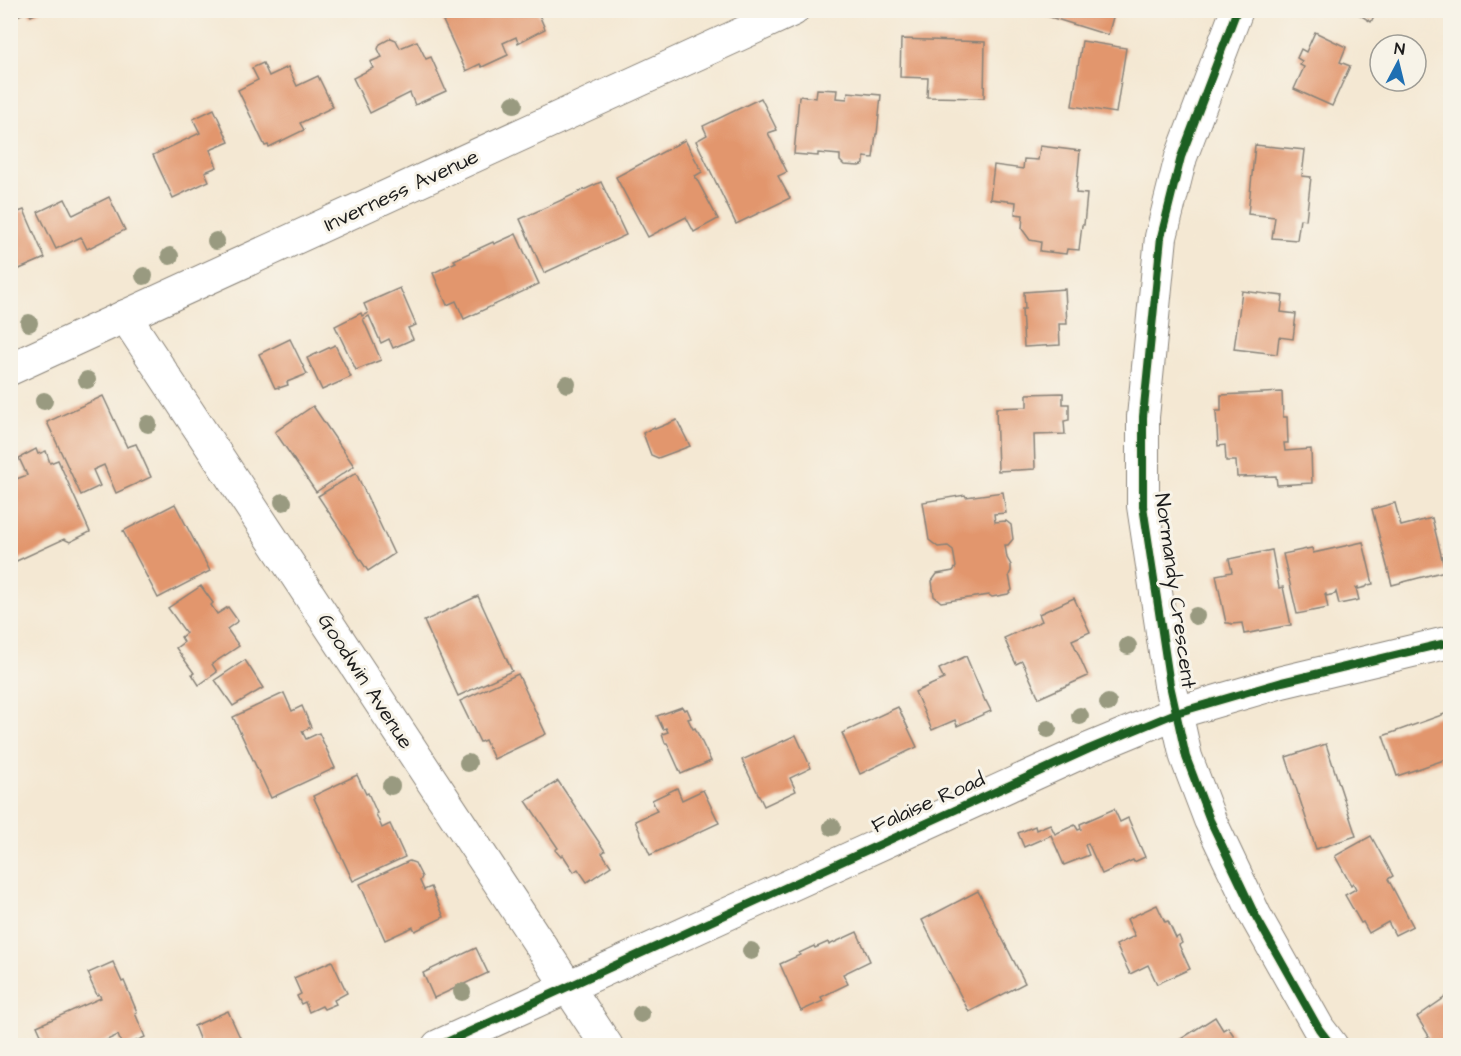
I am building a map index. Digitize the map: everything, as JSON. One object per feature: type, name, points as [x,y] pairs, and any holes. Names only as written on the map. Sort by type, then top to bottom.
[{"type":"street","name":"Inverness Avenue","points":[[10,369],[793,10]]},
{"type":"street","name":"Normandy Crescent","points":[[1237,10],[1181,157],[1161,237],[1143,417],[1143,506],[1176,713],[1186,757],[1210,820],[1256,915],[1319,1029],[1332,1046]]},
{"type":"street","name":"Goodwin Avenue","points":[[125,316],[607,1046]]},
{"type":"street","name":"Falaise Road","points":[[438,1046],[1089,749],[1176,713],[1282,682],[1450,642]]},
{"type":"building","points":[[12,10],[42,10],[31,16],[28,11],[15,17]]},
{"type":"building","points":[[438,10],[537,10],[545,29],[518,43],[516,37],[503,43],[508,55],[482,67],[480,64],[466,71]]},
{"type":"building","points":[[1038,10],[1115,10],[1108,35],[1037,13]]},
{"type":"building","points":[[1352,10],[1377,10],[1371,22]]},
{"type":"building","points":[[1315,32],[1346,47],[1340,62],[1350,66],[1332,106],[1294,89],[1304,67],[1300,65],[1302,61],[1297,58],[1301,49],[1306,52]]},
{"type":"building","points":[[391,38],[396,40],[400,48],[417,41],[426,59],[431,57],[446,91],[415,105],[410,93],[370,113],[353,78],[373,68],[370,62],[382,57],[378,49],[380,44]]},
{"type":"building","points":[[901,39],[985,42],[984,98],[927,97],[928,78],[900,77]]},
{"type":"building","points":[[1082,41],[1126,48],[1116,113],[1072,106]]},
{"type":"building","points":[[263,63],[269,76],[288,67],[297,86],[318,76],[333,107],[300,123],[304,130],[269,147],[265,146],[238,90],[258,80],[252,68]]},
{"type":"building","points":[[817,89],[837,90],[836,98],[847,99],[848,92],[881,95],[873,158],[864,157],[864,164],[859,166],[844,165],[840,161],[840,155],[794,154],[799,96],[816,98]]},
{"type":"building","points":[[761,98],[777,130],[768,133],[787,172],[778,176],[790,198],[736,224],[696,141],[707,135],[703,126]]},
{"type":"building","points":[[214,109],[229,142],[210,150],[217,167],[205,172],[209,181],[173,198],[153,155],[200,133],[193,119]]},
{"type":"building","points":[[685,140],[702,172],[695,176],[718,219],[694,232],[686,217],[648,237],[616,177]]},
{"type":"building","points":[[1255,145],[1305,150],[1302,176],[1311,177],[1306,220],[1300,219],[1297,240],[1272,238],[1275,217],[1248,214]]},
{"type":"building","points":[[1040,146],[1080,151],[1076,193],[1087,194],[1084,225],[1082,225],[1079,250],[1067,249],[1066,254],[1040,251],[1041,242],[1030,240],[1022,229],[1023,215],[1015,214],[1016,202],[990,199],[994,165],[1023,169],[1024,159],[1038,160]]},
{"type":"building","points":[[601,182],[626,235],[544,273],[520,219]]},
{"type":"building","points":[[109,197],[125,230],[87,249],[81,237],[56,249],[38,212],[65,199],[73,215]]},
{"type":"building","points":[[24,210],[45,258],[10,273],[10,215]]},
{"type":"building","points":[[516,234],[539,284],[464,319],[456,301],[447,305],[433,273],[456,262],[454,260]]},
{"type":"building","points":[[400,288],[416,325],[408,328],[413,339],[393,348],[389,339],[381,343],[369,316],[363,319],[381,360],[356,370],[335,326],[361,313],[362,316],[368,313],[364,304]]},
{"type":"building","points":[[1065,289],[1067,324],[1059,324],[1060,345],[1024,347],[1022,309],[1025,309],[1024,292]]},
{"type":"building","points":[[1242,291],[1283,296],[1281,312],[1296,314],[1293,339],[1279,337],[1277,354],[1234,349]]},
{"type":"building","points":[[290,339],[307,374],[287,382],[288,385],[275,388],[259,354]]},
{"type":"building","points":[[335,345],[351,377],[322,390],[307,358]]},
{"type":"building","points":[[1282,392],[1283,417],[1287,417],[1288,443],[1284,443],[1285,451],[1311,449],[1312,483],[1277,485],[1276,476],[1237,477],[1236,461],[1226,461],[1225,445],[1218,446],[1216,411],[1221,411],[1221,395]]},
{"type":"building","points":[[1063,393],[1063,404],[1069,404],[1069,420],[1064,421],[1065,434],[1034,435],[1035,469],[998,471],[996,408],[1027,407],[1027,394]]},
{"type":"building","points":[[103,396],[127,447],[136,444],[151,477],[116,493],[104,465],[93,470],[100,486],[81,495],[47,422]]},
{"type":"building","points":[[313,406],[354,466],[316,492],[275,432]]},
{"type":"building","points":[[677,420],[690,446],[658,458],[651,455],[643,433]]},
{"type":"building","points":[[36,449],[38,454],[46,451],[50,463],[58,460],[90,532],[70,542],[64,539],[10,564],[10,500],[12,496],[17,495],[11,481],[27,475],[19,458]]},
{"type":"building","points":[[356,473],[394,554],[368,571],[318,496]]},
{"type":"building","points":[[1003,492],[1006,513],[994,514],[995,522],[1006,521],[1011,525],[1013,539],[1005,545],[1007,558],[1011,565],[1009,575],[1012,590],[1008,594],[992,597],[989,595],[941,602],[934,596],[932,581],[937,574],[953,571],[956,567],[953,550],[948,546],[938,547],[929,540],[923,502]]},
{"type":"building","points":[[1395,503],[1401,526],[1432,518],[1445,571],[1392,585],[1372,509]]},
{"type":"building","points":[[175,504],[210,571],[158,598],[123,531]]},
{"type":"building","points":[[1363,542],[1373,584],[1356,588],[1359,600],[1339,604],[1336,592],[1326,596],[1325,594],[1328,608],[1297,614],[1283,554],[1312,548],[1313,553]]},
{"type":"building","points":[[1272,550],[1279,588],[1283,587],[1291,625],[1244,634],[1242,623],[1226,623],[1216,575],[1232,572],[1229,559]]},
{"type":"building","points":[[201,586],[213,603],[211,605],[217,614],[228,607],[238,621],[227,629],[239,646],[212,664],[217,672],[199,685],[192,674],[194,673],[176,648],[184,642],[181,637],[186,633],[168,608]]},
{"type":"building","points":[[478,596],[512,671],[458,696],[424,621]]},
{"type":"building","points":[[1074,598],[1090,632],[1072,640],[1088,676],[1039,698],[1022,661],[1016,664],[1004,638],[1042,621],[1039,614]]},
{"type":"building","points":[[966,656],[991,711],[957,726],[955,720],[932,730],[915,692],[944,679],[939,669]]},
{"type":"building","points":[[245,660],[263,688],[233,706],[215,680]]},
{"type":"building","points":[[518,674],[546,734],[494,759],[485,740],[480,742],[460,701]]},
{"type":"building","points":[[284,693],[292,711],[302,706],[311,727],[302,731],[306,739],[319,733],[335,768],[271,798],[233,717]]},
{"type":"building","points":[[682,707],[684,710],[687,709],[691,718],[688,719],[693,729],[695,728],[711,761],[681,774],[662,734],[668,732],[666,728],[663,729],[657,716]]},
{"type":"building","points":[[898,707],[917,747],[860,774],[842,733]]},
{"type":"building","points":[[1450,712],[1450,758],[1397,776],[1383,736]]},
{"type":"building","points":[[796,735],[811,768],[790,778],[796,791],[764,806],[742,760]]},
{"type":"building","points":[[1326,744],[1356,836],[1316,849],[1286,757]]},
{"type":"building","points":[[357,775],[366,794],[368,793],[382,828],[390,824],[405,857],[353,881],[313,796]]},
{"type":"building","points":[[558,781],[605,851],[602,853],[611,866],[587,882],[578,869],[574,872],[563,855],[561,857],[555,850],[558,848],[526,801]]},
{"type":"building","points":[[677,788],[682,800],[703,790],[719,823],[650,855],[635,821],[657,811],[652,800]]},
{"type":"building","points":[[1114,809],[1120,822],[1128,818],[1145,857],[1102,874],[1088,843],[1085,845],[1089,855],[1064,865],[1051,835],[1024,847],[1018,833],[1035,826],[1036,830],[1050,824],[1055,834],[1075,825],[1078,830],[1081,829],[1080,824]]},
{"type":"building","points":[[1371,836],[1393,876],[1388,879],[1413,926],[1395,935],[1388,922],[1369,933],[1363,922],[1361,923],[1345,895],[1356,889],[1353,883],[1351,885],[1335,856]]},
{"type":"building","points":[[409,861],[415,863],[422,877],[420,881],[424,890],[431,887],[444,917],[415,931],[413,927],[385,940],[360,884]]},
{"type":"building","points":[[978,891],[1025,983],[969,1012],[922,920]]},
{"type":"building","points":[[1157,905],[1176,938],[1179,936],[1182,943],[1179,945],[1190,969],[1157,984],[1148,965],[1130,974],[1116,945],[1135,936],[1127,919]]},
{"type":"building","points":[[857,932],[870,961],[843,974],[848,984],[821,997],[823,1001],[801,1011],[780,964],[814,946],[815,948],[828,942],[829,945]]},
{"type":"building","points":[[476,948],[488,973],[434,998],[423,973]]},
{"type":"building","points":[[332,961],[347,993],[334,1000],[336,1004],[324,1009],[322,1006],[309,1012],[305,1002],[301,1004],[297,996],[301,994],[294,978]]},
{"type":"building","points":[[113,962],[122,982],[124,981],[145,1037],[125,1046],[122,1046],[118,1035],[94,1046],[46,1046],[37,1026],[101,998],[99,994],[97,995],[88,973]]},
{"type":"building","points":[[1450,994],[1450,1039],[1441,1046],[1431,1046],[1426,1038],[1429,1036],[1417,1017]]},
{"type":"building","points":[[228,1011],[243,1044],[241,1046],[202,1046],[194,1026]]},
{"type":"building","points":[[1215,1017],[1223,1030],[1228,1027],[1234,1036],[1229,1039],[1233,1046],[1170,1046]]},
{"type":"cycle path","points":[[1237,10],[1181,157],[1161,237],[1143,417],[1143,506],[1170,685],[1186,757],[1210,820],[1255,915],[1319,1029],[1332,1046]]},
{"type":"cycle path","points":[[438,1046],[1089,749],[1176,713],[1282,682],[1450,642]]}]
